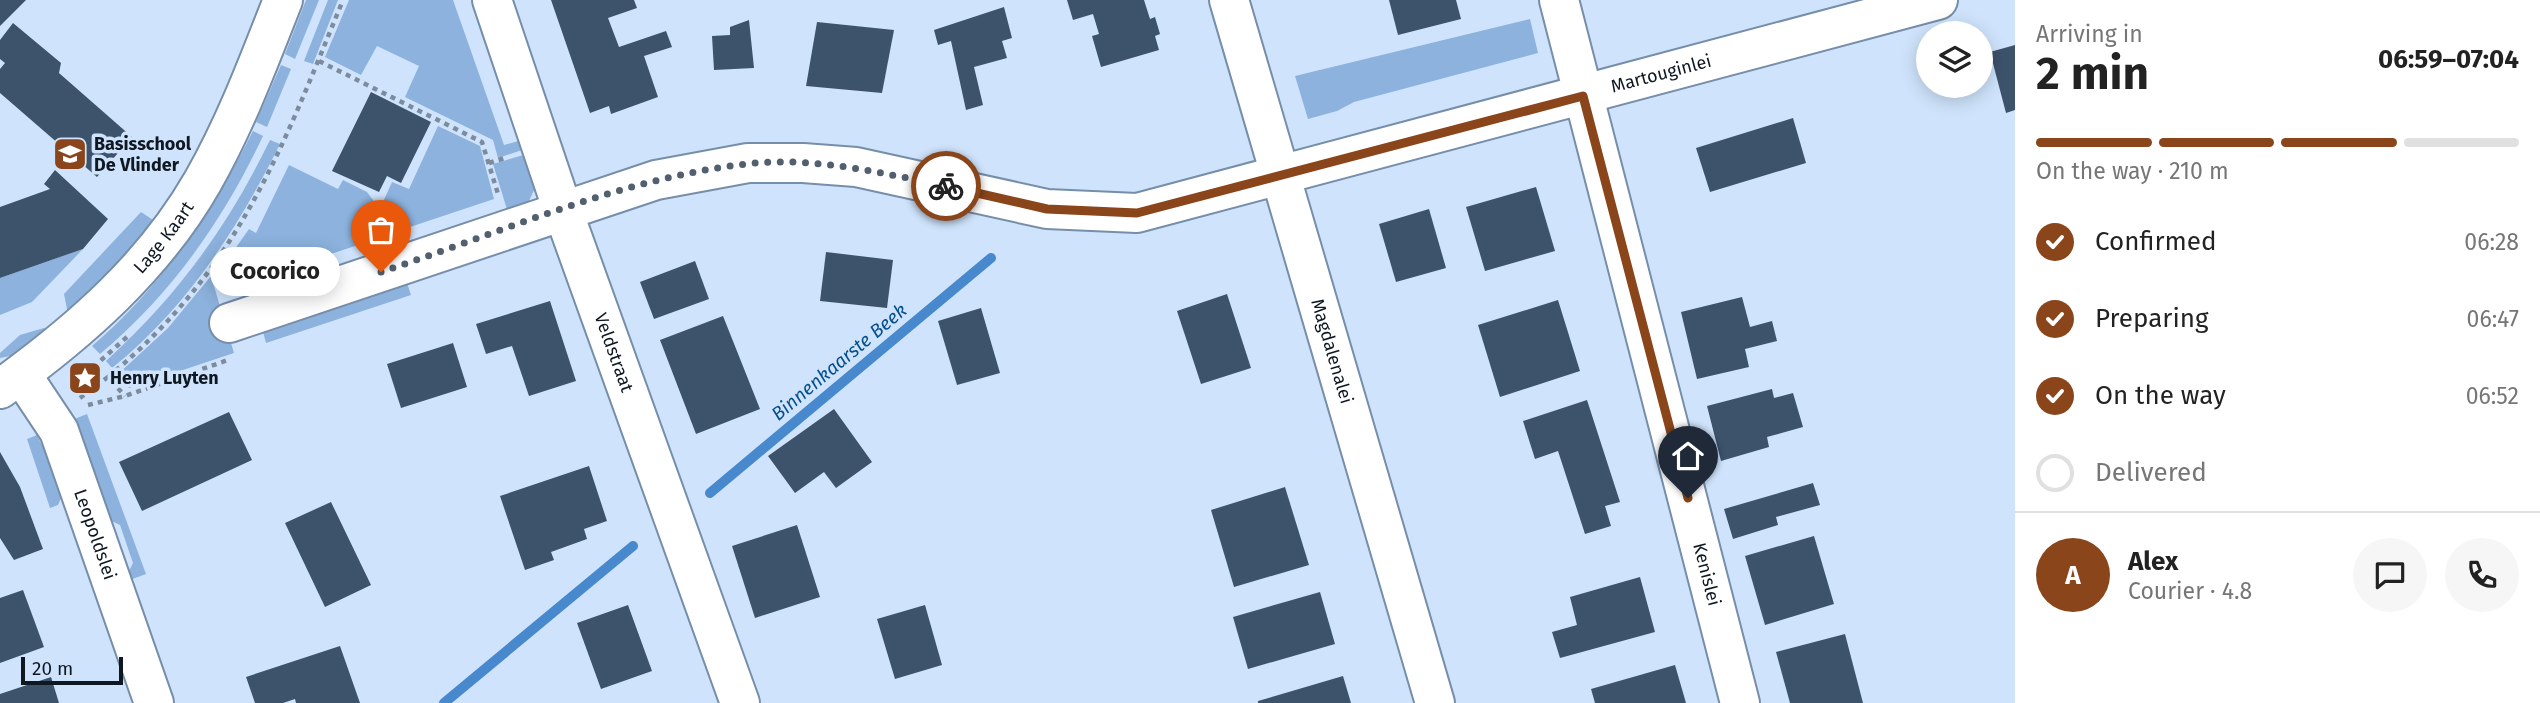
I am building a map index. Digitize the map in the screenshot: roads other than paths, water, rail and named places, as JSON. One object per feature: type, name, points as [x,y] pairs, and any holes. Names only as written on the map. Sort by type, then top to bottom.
[{"type":"street","name":"Lage Kaart","points":[[11,382],[93,317],[137,271],[171,229],[202,183],[229,132],[283,0]]},
{"type":"street","name":"Veldstraat","points":[[492,0],[563,211],[740,703]]},
{"type":"street","name":"Magdalenalei","points":[[1229,0],[1435,703]]},
{"type":"street","name":"Kenislei","points":[[1559,0],[1740,703]]},
{"type":"street","name":"Martouginlei","points":[[234,340],[563,211],[656,180],[748,163],[803,163],[856,167],[1047,209],[1126,213],[1151,210],[1938,0]]},
{"type":"street","name":"Leopoldslei","points":[[11,382],[59,432],[154,703]]},
{"type":"waterway","name":"Binnenkaarste Beek","points":[[710,493],[991,258]]},
{"type":"waterway","name":"Binnenkaarste Beek","points":[[444,703],[633,546]]},
{"type":"place","name":"Basisschool De Vlinder","points":[[70,154]]},
{"type":"place","name":"Cocorico","points":[[381,272]]},
{"type":"place","name":"Henry Luyten","points":[[85,378]]}]
